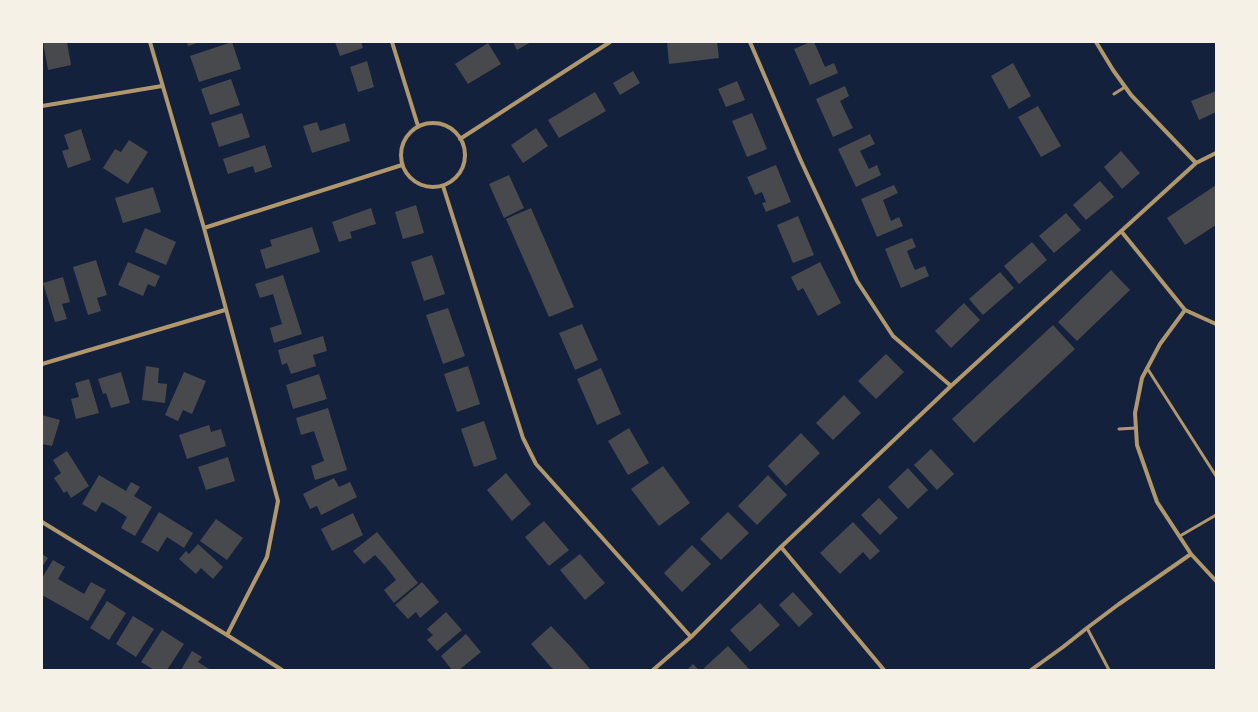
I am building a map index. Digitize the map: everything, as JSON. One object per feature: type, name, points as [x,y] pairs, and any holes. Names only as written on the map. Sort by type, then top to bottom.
[{"type":"street","points":[[150,42],[204,228],[278,501],[267,557],[227,635]]},
{"type":"street","points":[[392,42],[418,126]]},
{"type":"street","points":[[460,139],[610,42]]},
{"type":"street","points":[[750,42],[801,161],[857,281],[893,336],[951,386]]},
{"type":"street","points":[[1096,42],[1113,70],[1132,95],[1196,163]]},
{"type":"street","points":[[42,106],[162,86]]},
{"type":"street","points":[[430,123],[442,124],[452,130],[460,139],[465,152],[463,167],[455,178],[443,186],[430,187],[418,184],[408,176],[402,165],[401,154],[403,143],[409,133],[418,126],[430,123]]},
{"type":"street","points":[[653,670],[691,637],[781,547],[951,386],[1196,163],[1216,153]]},
{"type":"street","points":[[204,228],[402,165]]},
{"type":"street","points":[[443,186],[524,438],[536,464],[691,637]]},
{"type":"street","points":[[1121,231],[1185,310],[1216,324]]},
{"type":"street","points":[[42,364],[225,310]]},
{"type":"street","points":[[1185,310],[1160,344],[1142,378],[1135,413],[1137,445],[1157,502],[1191,554],[1216,581]]},
{"type":"street","points":[[42,522],[282,670]]},
{"type":"street","points":[[781,547],[884,670]]},
{"type":"street","points":[[1031,670],[1191,554]]},
{"type":"lane","points":[[1114,94],[1126,87]]},
{"type":"lane","points":[[1147,368],[1216,476]]},
{"type":"lane","points":[[1119,428],[1136,428]]},
{"type":"lane","points":[[1180,536],[1216,515]]},
{"type":"lane","points":[[1087,628],[1109,670]]},
{"type":"building","points":[[43,42],[67,42],[71,65],[48,70]]},
{"type":"building","points":[[187,42],[200,42],[188,46]]},
{"type":"building","points":[[232,42],[241,69],[199,82],[190,56]]},
{"type":"building","points":[[335,42],[361,42],[363,48],[340,56]]},
{"type":"building","points":[[513,42],[531,42],[517,50]]},
{"type":"building","points":[[667,42],[717,42],[719,58],[669,64]]},
{"type":"building","points":[[810,42],[814,42],[825,67],[834,63],[838,73],[810,85],[794,49]]},
{"type":"building","points":[[488,43],[501,64],[468,84],[455,64]]},
{"type":"building","points":[[367,61],[374,87],[358,92],[350,67]]},
{"type":"building","points":[[1013,63],[1031,96],[1009,109],[991,76]]},
{"type":"building","points":[[633,71],[640,83],[620,95],[613,83]]},
{"type":"building","points":[[231,79],[240,105],[210,115],[201,89]]},
{"type":"building","points":[[737,81],[745,100],[726,107],[718,89]]},
{"type":"building","points":[[845,86],[849,96],[840,101],[853,128],[833,137],[816,99]]},
{"type":"building","points":[[1216,91],[1216,112],[1199,120],[1191,101]]},
{"type":"building","points":[[595,92],[606,111],[559,138],[548,120]]},
{"type":"building","points":[[1038,106],[1061,146],[1041,157],[1018,117]]},
{"type":"building","points":[[242,113],[250,137],[219,147],[211,123]]},
{"type":"building","points":[[752,113],[767,149],[747,157],[732,121]]},
{"type":"building","points":[[317,122],[320,131],[345,123],[350,141],[312,153],[303,126]]},
{"type":"building","points":[[536,128],[548,146],[523,163],[511,145]]},
{"type":"building","points":[[81,129],[91,160],[68,168],[62,151],[69,149],[64,135]]},
{"type":"building","points":[[870,134],[875,144],[860,151],[869,169],[877,165],[881,175],[856,187],[838,149]]},
{"type":"building","points":[[129,140],[148,152],[128,184],[103,168],[115,149],[121,152]]},
{"type":"building","points":[[265,145],[272,167],[255,173],[253,166],[228,174],[223,159]]},
{"type":"building","points":[[1121,151],[1140,173],[1122,189],[1104,167]]},
{"type":"building","points":[[776,165],[791,202],[766,212],[762,203],[766,202],[762,192],[755,195],[747,177]]},
{"type":"building","points":[[509,175],[524,208],[504,218],[489,184]]},
{"type":"building","points":[[1100,181],[1114,197],[1086,220],[1073,205]]},
{"type":"building","points":[[894,185],[898,193],[883,200],[891,221],[899,217],[903,226],[877,237],[861,199]]},
{"type":"building","points":[[1216,185],[1216,225],[1185,245],[1167,218]]},
{"type":"building","points":[[153,187],[161,212],[123,223],[115,198]]},
{"type":"building","points":[[416,205],[424,233],[403,239],[395,212]]},
{"type":"building","points":[[371,208],[376,224],[350,232],[352,238],[339,242],[332,222]]},
{"type":"building","points":[[531,208],[574,307],[549,317],[506,219]]},
{"type":"building","points":[[1066,213],[1081,230],[1054,253],[1039,236]]},
{"type":"building","points":[[798,216],[814,255],[793,263],[777,225]]},
{"type":"building","points":[[312,227],[320,252],[266,269],[260,250],[272,246],[270,240]]},
{"type":"building","points":[[145,228],[176,242],[166,265],[135,252]]},
{"type":"building","points":[[912,238],[916,247],[907,251],[915,270],[925,266],[929,276],[901,288],[885,249]]},
{"type":"building","points":[[1032,242],[1047,260],[1019,284],[1004,266]]},
{"type":"building","points":[[432,255],[445,294],[424,301],[411,262]]},
{"type":"building","points":[[96,260],[107,295],[97,298],[101,311],[88,315],[73,267]]},
{"type":"building","points":[[128,262],[160,276],[155,287],[148,284],[143,296],[118,285]]},
{"type":"building","points":[[820,262],[841,303],[818,316],[803,288],[798,291],[791,277]]},
{"type":"building","points":[[1111,270],[1130,290],[1077,341],[1058,322]]},
{"type":"building","points":[[1000,272],[1014,288],[983,315],[969,299]]},
{"type":"building","points":[[283,275],[302,334],[274,343],[270,328],[282,324],[273,294],[260,298],[255,284]]},
{"type":"building","points":[[63,277],[70,302],[62,304],[67,319],[55,322],[43,283]]},
{"type":"building","points":[[964,303],[980,320],[951,348],[935,331]]},
{"type":"building","points":[[448,308],[465,356],[443,364],[426,315]]},
{"type":"building","points":[[582,324],[598,360],[575,370],[559,333]]},
{"type":"building","points":[[1053,325],[1075,349],[974,443],[952,419]]},
{"type":"building","points":[[323,336],[327,351],[313,355],[316,366],[291,374],[287,363],[282,365],[278,350]]},
{"type":"building","points":[[886,354],[904,372],[876,399],[858,381]]},
{"type":"building","points":[[146,366],[159,368],[158,383],[167,384],[165,403],[142,400]]},
{"type":"building","points":[[468,366],[480,404],[457,412],[444,374]]},
{"type":"building","points":[[601,368],[621,414],[597,425],[577,379]]},
{"type":"building","points":[[121,372],[130,403],[111,408],[106,393],[103,394],[98,379]]},
{"type":"building","points":[[184,372],[206,381],[192,414],[183,410],[178,421],[165,415]]},
{"type":"building","points":[[319,374],[327,399],[293,409],[286,385]]},
{"type":"building","points":[[89,379],[99,413],[76,419],[71,399],[79,397],[75,383]]},
{"type":"building","points":[[844,395],[861,413],[833,440],[816,423]]},
{"type":"building","points":[[328,408],[347,470],[315,480],[311,466],[324,461],[314,431],[301,435],[296,418]]},
{"type":"building","points":[[42,415],[60,420],[52,446],[42,444]]},
{"type":"building","points":[[484,421],[497,459],[474,467],[461,429]]},
{"type":"building","points":[[209,425],[211,432],[221,429],[226,446],[187,459],[179,435]]},
{"type":"building","points":[[629,428],[649,463],[628,475],[608,441]]},
{"type":"building","points":[[801,433],[820,453],[786,486],[768,466]]},
{"type":"building","points":[[931,449],[954,474],[937,490],[914,465]]},
{"type":"building","points":[[67,451],[89,486],[71,498],[67,491],[64,493],[54,478],[61,473],[53,460]]},
{"type":"building","points":[[228,457],[235,481],[206,490],[198,467]]},
{"type":"building","points":[[663,466],[690,503],[659,526],[631,489]]},
{"type":"building","points":[[908,468],[928,490],[908,509],[888,487]]},
{"type":"building","points":[[506,473],[531,504],[512,521],[487,490]]},
{"type":"building","points":[[99,475],[126,491],[131,482],[140,487],[134,496],[152,507],[135,536],[121,528],[127,517],[115,509],[102,502],[96,512],[82,504]]},
{"type":"building","points":[[768,475],[787,495],[757,525],[738,506]]},
{"type":"building","points":[[334,478],[339,487],[350,482],[357,497],[321,515],[317,506],[310,509],[303,494]]},
{"type":"building","points":[[879,498],[898,518],[880,535],[861,515]]},
{"type":"building","points":[[159,512],[193,533],[184,548],[167,537],[158,552],[141,542]]},
{"type":"building","points":[[728,512],[749,533],[721,560],[700,539]]},
{"type":"building","points":[[353,513],[363,535],[332,551],[321,529]]},
{"type":"building","points":[[216,519],[243,538],[227,560],[200,541]]},
{"type":"building","points":[[544,521],[569,550],[549,566],[525,537]]},
{"type":"building","points":[[853,522],[880,551],[870,560],[863,552],[840,574],[820,553]]},
{"type":"building","points":[[377,532],[418,583],[394,603],[384,590],[396,580],[386,567],[375,555],[364,564],[353,551]]},
{"type":"building","points":[[198,544],[223,567],[213,579],[201,568],[196,574],[179,559],[186,551],[189,554]]},
{"type":"building","points":[[692,545],[711,564],[682,592],[664,573]]},
{"type":"building","points":[[42,554],[48,558],[42,567]]},
{"type":"building","points":[[580,554],[605,583],[585,600],[560,570]]},
{"type":"building","points":[[53,560],[65,567],[58,579],[84,594],[91,582],[106,590],[88,621],[42,595],[42,578]]},
{"type":"building","points":[[422,582],[439,602],[420,618],[416,612],[408,619],[395,605]]},
{"type":"building","points":[[793,592],[813,614],[799,627],[779,605]]},
{"type":"building","points":[[107,601],[126,613],[109,640],[90,628]]},
{"type":"building","points":[[760,603],[780,625],[750,652],[730,630]]},
{"type":"building","points":[[446,612],[462,630],[437,651],[427,640],[433,635],[427,629]]},
{"type":"building","points":[[133,616],[154,629],[136,657],[116,644]]},
{"type":"building","points":[[551,626],[591,670],[554,670],[550,666],[531,644]]},
{"type":"building","points":[[162,630],[184,644],[167,670],[154,670],[141,662]]},
{"type":"building","points":[[466,634],[481,652],[459,670],[452,670],[441,656]]},
{"type":"building","points":[[728,646],[749,669],[748,670],[706,670],[704,668]]},
{"type":"building","points":[[192,651],[202,657],[198,662],[209,669],[208,670],[181,670]]},
{"type":"building","points":[[693,664],[699,670],[687,670]]}]
